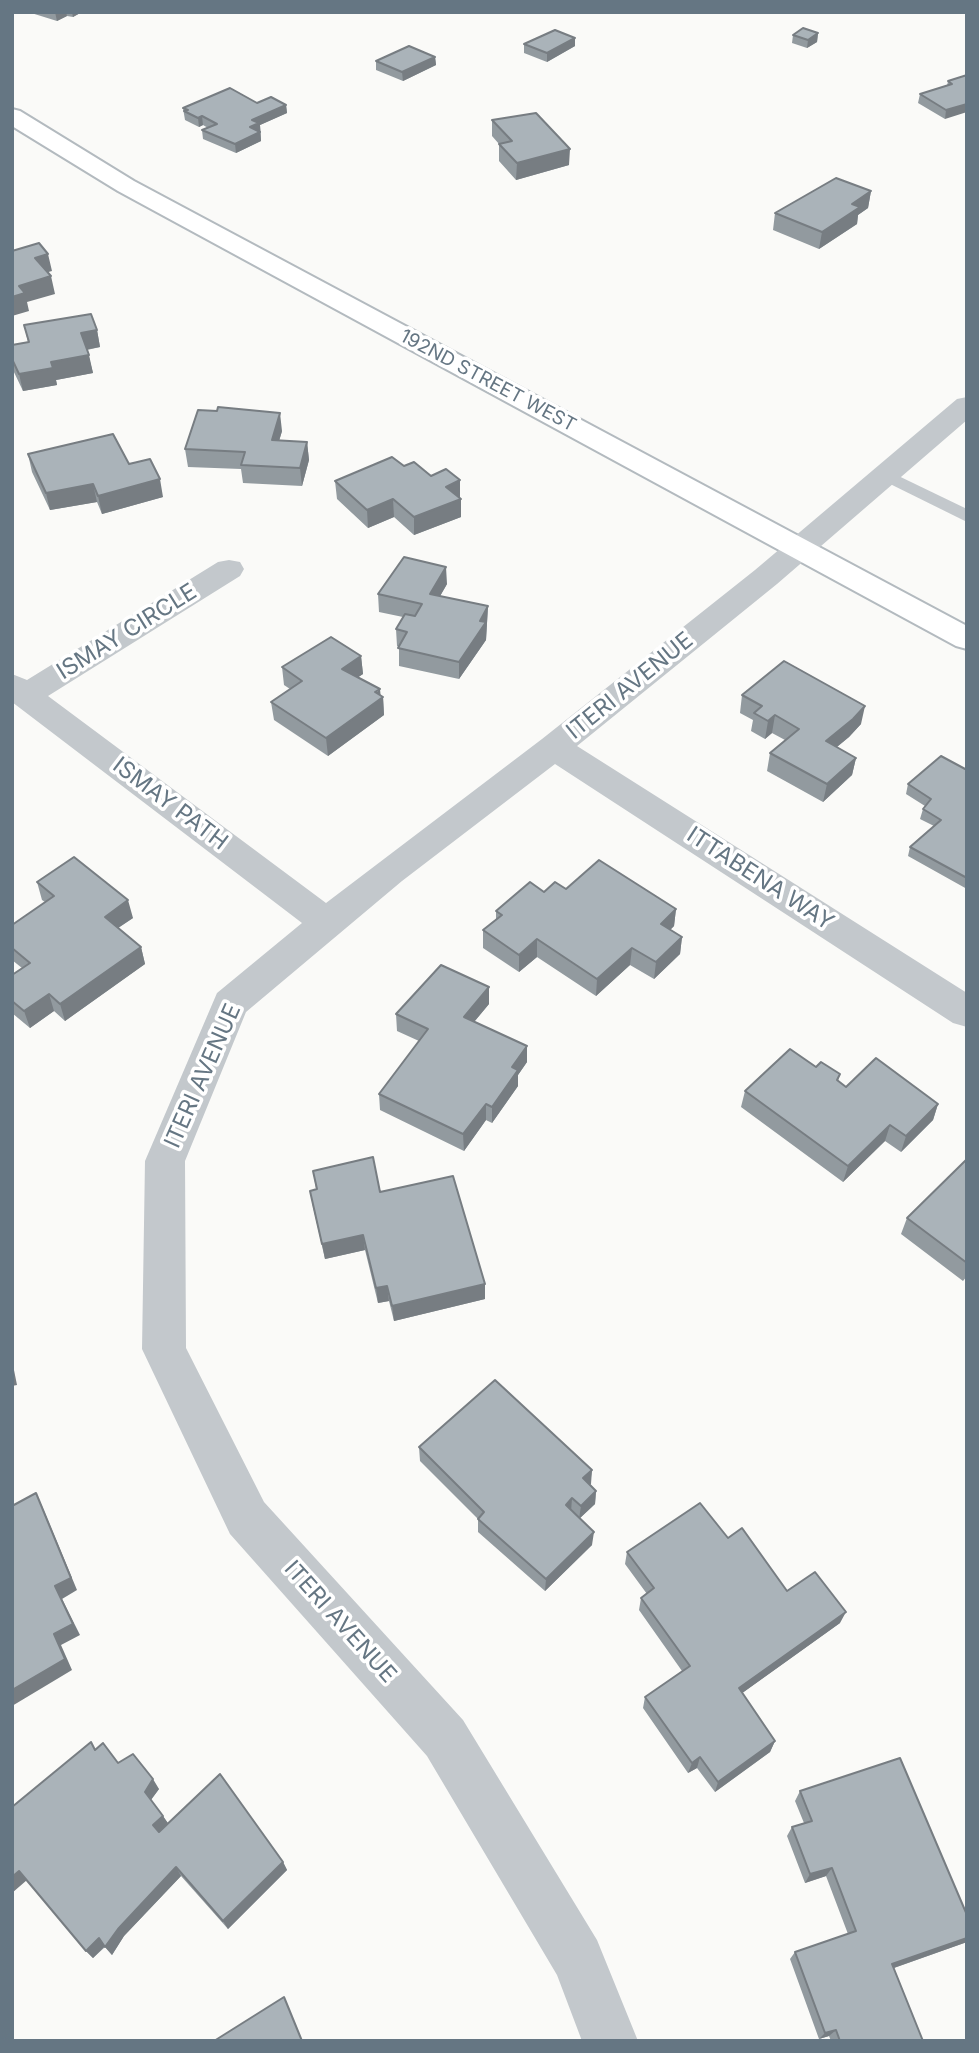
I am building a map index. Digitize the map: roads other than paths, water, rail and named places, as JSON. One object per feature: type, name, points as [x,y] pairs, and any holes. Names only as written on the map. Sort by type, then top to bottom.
[{"type":"street","name":"192ND STREET WEST","points":[[12,116],[126,186],[967,639]]},
{"type":"street","name":"ITERI AVENUE","points":[[610,2041],[578,1959],[444,1738],[247,1518],[164,1349],[165,1161],[230,1003],[327,923],[554,747],[798,549],[967,405]]},
{"type":"street","name":"ISMAY CIRCLE","points":[[19,690],[229,569]]},
{"type":"street","name":"ISMAY PATH","points":[[19,690],[327,923]]},
{"type":"street","name":"ITTABENA WAY","points":[[554,747],[967,1012]]},
{"type":"lane","points":[[884,474],[967,516]]}]
